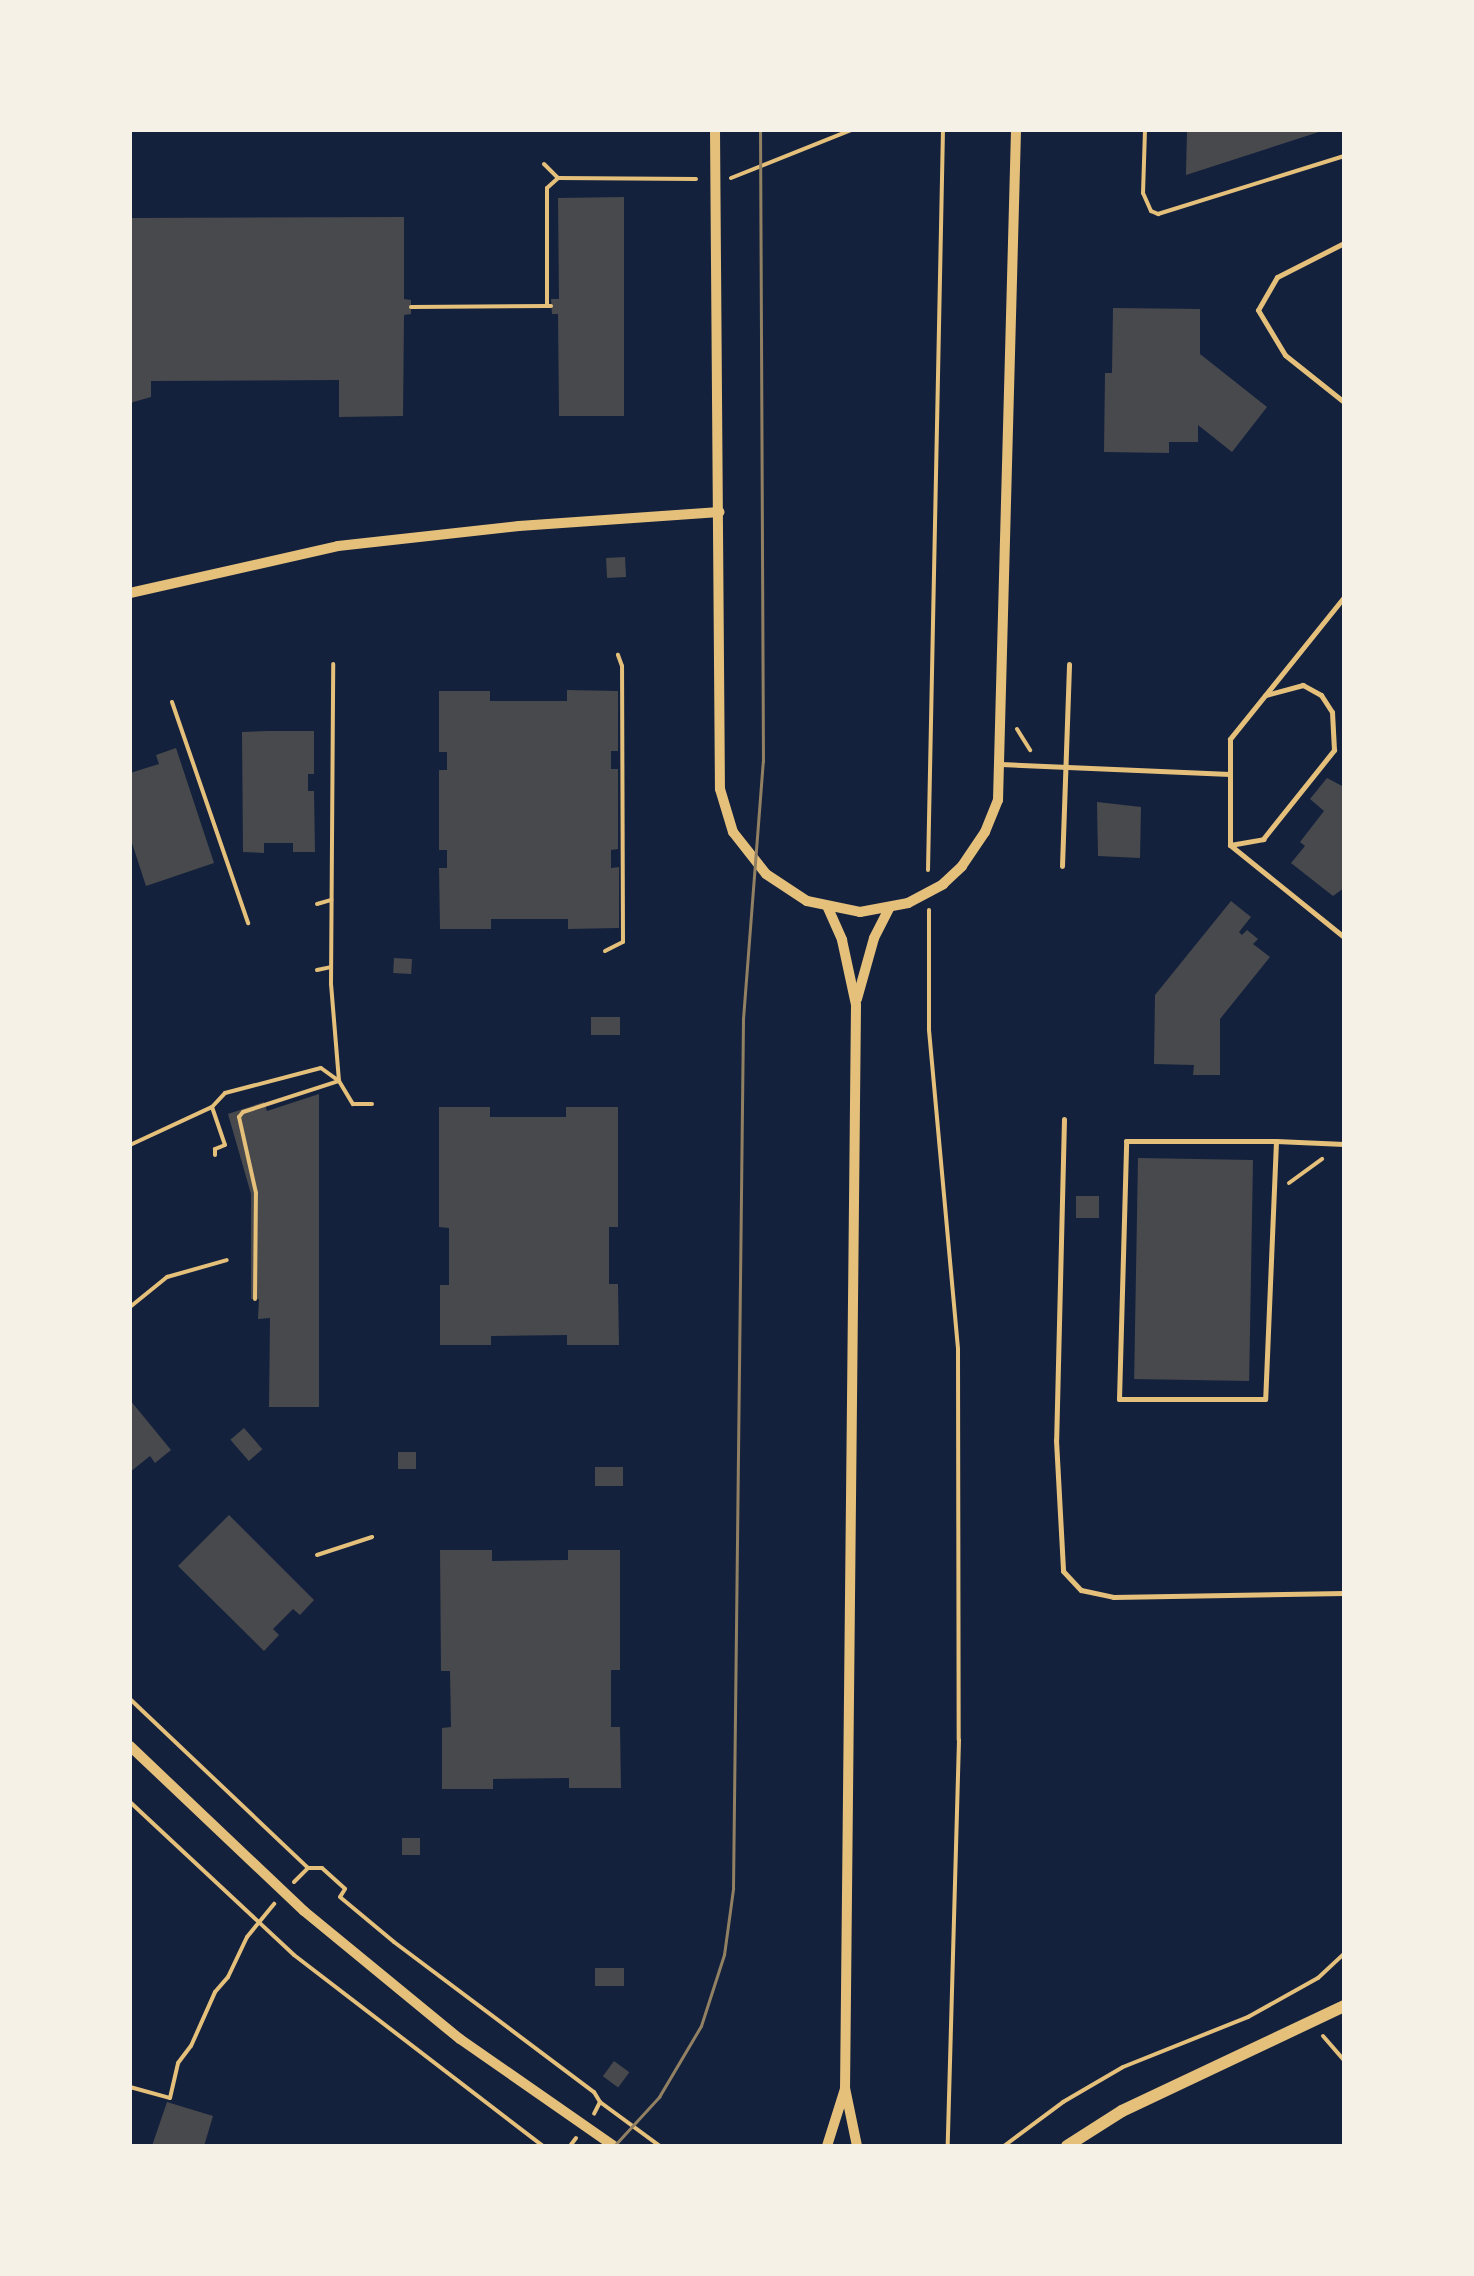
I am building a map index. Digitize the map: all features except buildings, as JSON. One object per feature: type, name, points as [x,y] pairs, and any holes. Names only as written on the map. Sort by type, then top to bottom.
[{"type":"street","points":[[715,130],[720,512],[718,773],[724,806],[742,847],[766,874],[790,892],[828,908],[860,912],[889,908],[930,894],[962,866],[985,832],[998,800],[1016,130]]},
{"type":"street","points":[[130,593],[338,546],[519,526],[720,512]]},
{"type":"street","points":[[828,908],[842,940],[856,1004],[845,2088],[857,2146]]},
{"type":"street","points":[[856,1004],[874,938],[889,908]]},
{"type":"street","points":[[130,1746],[304,1912],[460,2039],[614,2146]]},
{"type":"street","points":[[1067,2146],[1122,2111],[1314,2024],[1344,2006]]},
{"type":"street","points":[[827,2146],[845,2088]]},
{"type":"lane","points":[[1344,243],[1277,277],[1258,310],[1285,355],[1344,402]]},
{"type":"lane","points":[[1230,845],[1230,738],[1344,597]]},
{"type":"lane","points":[[1062,866],[1068,664]]},
{"type":"lane","points":[[1230,845],[1263,839],[1334,750],[1332,712],[1322,695],[1303,685],[1264,695]]},
{"type":"lane","points":[[1001,764],[1230,774]]},
{"type":"lane","points":[[1230,845],[1344,937]]},
{"type":"lane","points":[[1064,1119],[1056,1440],[1063,1571],[1081,1590],[1113,1597],[1344,1593]]},
{"type":"lane","points":[[1276,1142],[1266,1399],[1119,1399],[1126,1141],[1276,1142],[1344,1144]]},
{"type":"path","points":[[411,306],[549,306],[547,188],[558,178],[735,178],[771,158],[851,130]]},
{"type":"path","points":[[943,130],[929,1030],[958,1349],[959,1740],[948,2146]]},
{"type":"path","points":[[1145,130],[1143,193],[1151,211],[1158,214],[1344,156]]},
{"type":"path","points":[[544,164],[558,178]]},
{"type":"path","points":[[605,951],[623,942],[622,666],[618,655]]},
{"type":"path","points":[[333,664],[331,967],[340,1081],[352,1104],[372,1104]]},
{"type":"path","points":[[172,702],[248,923]]},
{"type":"path","points":[[317,904],[331,900]]},
{"type":"path","points":[[317,970],[331,967]]},
{"type":"path","points":[[130,1145],[212,1107],[224,1093],[322,1068],[340,1081]]},
{"type":"path","points":[[256,1298],[256,1193],[239,1117],[243,1112],[340,1081]]},
{"type":"path","points":[[212,1107],[226,1145],[215,1149],[215,1155]]},
{"type":"path","points":[[1273,1195],[1344,1144]]},
{"type":"path","points":[[130,1307],[167,1277],[226,1260]]},
{"type":"path","points":[[317,1555],[372,1537]]},
{"type":"path","points":[[130,1698],[308,1868],[322,1868],[345,1889],[340,1897],[454,1990],[594,2092],[600,2102],[660,2146]]},
{"type":"path","points":[[130,1802],[310,1967],[543,2146]]},
{"type":"path","points":[[130,2086],[170,2098],[178,2063],[191,2046],[215,1992],[259,1921]]},
{"type":"path","points":[[1004,2146],[1062,2102],[1123,2067],[1248,2017],[1318,1978],[1344,1954]]},
{"type":"path","points":[[1314,2024],[1344,2060]]},
{"type":"path","points":[[570,2146],[600,2102]]},
{"type":"tram line","points":[[614,2146],[659,2097],[701,2026],[724,1955],[733,1889],[743,1019],[763,762],[760,130]]}]
